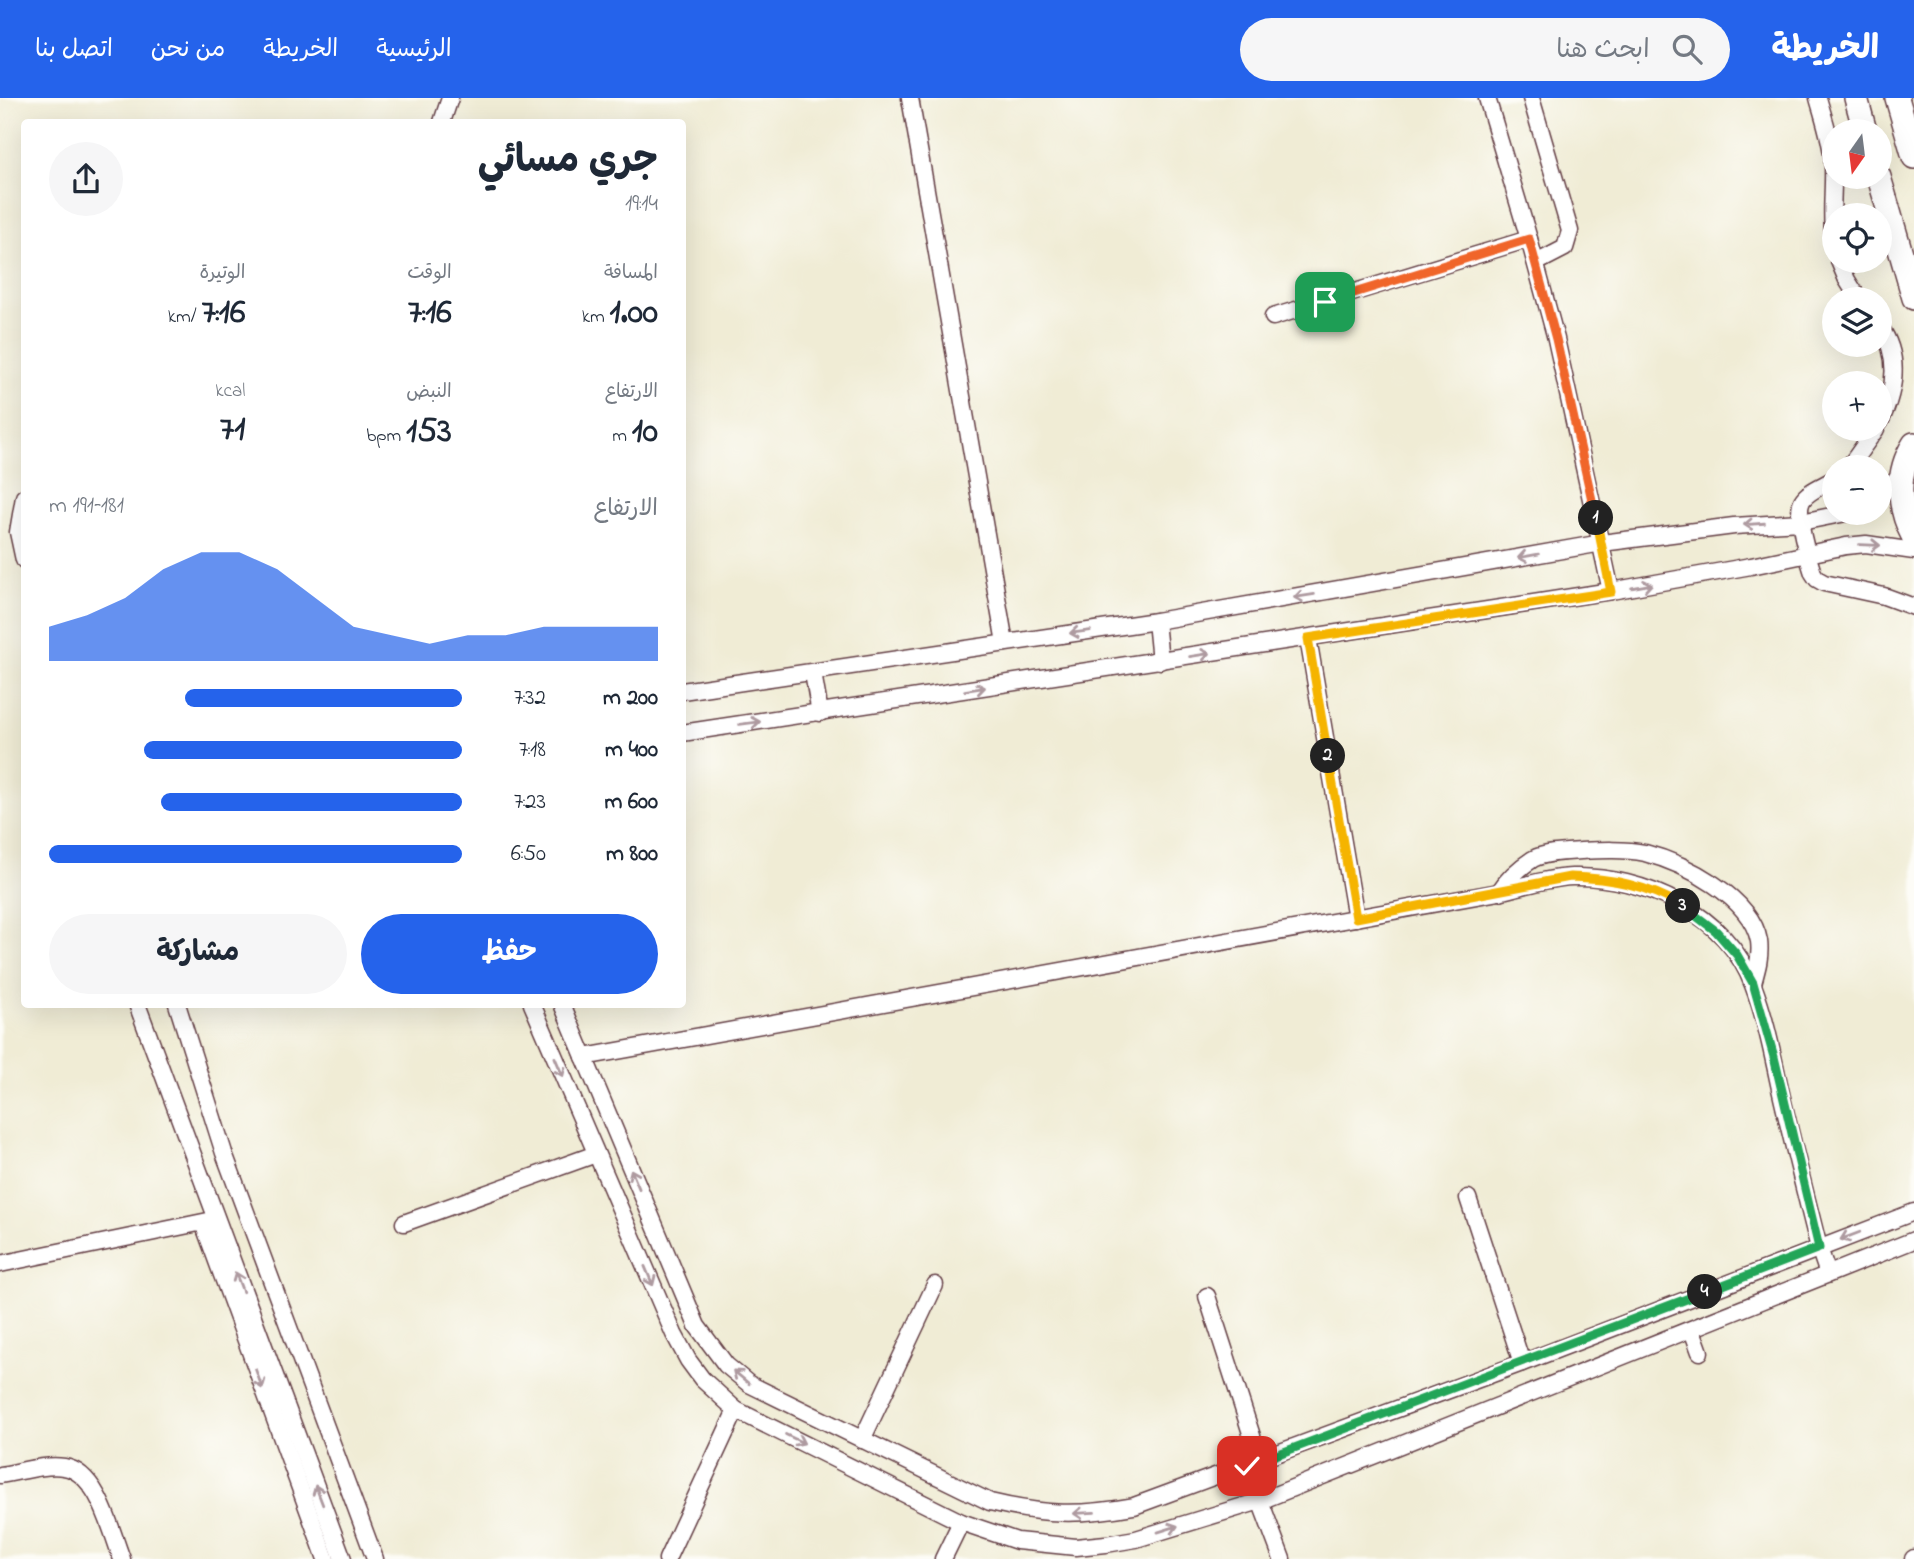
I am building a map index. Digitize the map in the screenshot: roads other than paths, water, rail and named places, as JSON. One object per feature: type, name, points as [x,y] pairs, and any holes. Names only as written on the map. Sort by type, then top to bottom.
[{"type":"street","points":[[443,119],[450,98]]},
{"type":"street","points":[[910,98],[1005,643]]},
{"type":"street","points":[[1487,98],[1556,339],[1611,592]]},
{"type":"street","points":[[1531,98],[1570,231],[1565,248],[1536,263]]},
{"type":"street","points":[[1818,98],[1833,162],[1832,203]]},
{"type":"street","points":[[1856,98],[1862,119]]},
{"type":"street","points":[[1897,98],[1914,157]]},
{"type":"street","points":[[1882,189],[1914,298]]},
{"type":"street","points":[[1273,317],[1529,239]]},
{"type":"street","points":[[1892,356],[1892,384]]},
{"type":"street","points":[[1914,444],[1902,475],[1901,504],[1914,538]]},
{"type":"street","points":[[1892,484],[1902,475]]},
{"type":"street","points":[[1822,486],[1807,495],[1802,502],[1801,522],[1813,573],[1817,579],[1884,596],[1914,607]]},
{"type":"street","points":[[21,514],[18,532],[21,546]]},
{"type":"street","points":[[686,690],[1156,621],[1602,543],[1822,518]]},
{"type":"street","points":[[686,732],[1611,592],[1866,544],[1914,551]]},
{"type":"street","points":[[1156,621],[1160,661]]},
{"type":"street","points":[[1308,638],[1356,918]]},
{"type":"street","points":[[813,673],[820,713]]},
{"type":"street","points":[[1499,892],[1508,878],[1536,858],[1563,853],[1617,850],[1668,860],[1713,884],[1736,903],[1749,919],[1759,940],[1759,964],[1753,983]]},
{"type":"street","points":[[584,1057],[1499,892],[1538,882],[1570,877],[1633,883],[1663,895],[1691,911],[1716,931],[1737,955],[1753,983],[1774,1057],[1819,1248],[1828,1274]]},
{"type":"street","points":[[138,1008],[326,1559]]},
{"type":"street","points":[[178,1008],[224,1153],[375,1559]]},
{"type":"street","points":[[534,1008],[674,1334],[688,1360],[710,1387],[736,1410],[961,1522],[988,1533],[1036,1544],[1076,1547],[1106,1545],[1136,1539],[1260,1501],[1914,1240]]},
{"type":"street","points":[[564,1008],[697,1326],[726,1365],[749,1384],[862,1440],[990,1502],[1026,1511],[1098,1513],[1134,1506],[1522,1363],[1914,1212]]},
{"type":"street","points":[[404,1223],[596,1154]]},
{"type":"street","points":[[1468,1198],[1522,1363]]},
{"type":"street","points":[[0,1264],[209,1221]]},
{"type":"street","points":[[209,1221],[343,1559]]},
{"type":"street","points":[[862,1440],[935,1285]]},
{"type":"street","points":[[1207,1296],[1253,1463],[1260,1501],[1282,1559]]},
{"type":"street","points":[[1692,1329],[1700,1352]]},
{"type":"street","points":[[1591,1336],[1600,1366]]},
{"type":"street","points":[[688,1360],[707,1342]]},
{"type":"street","points":[[667,1559],[736,1410]]},
{"type":"street","points":[[0,1475],[50,1466],[79,1472],[93,1489],[122,1559]]},
{"type":"street","points":[[943,1559],[961,1522]]}]
